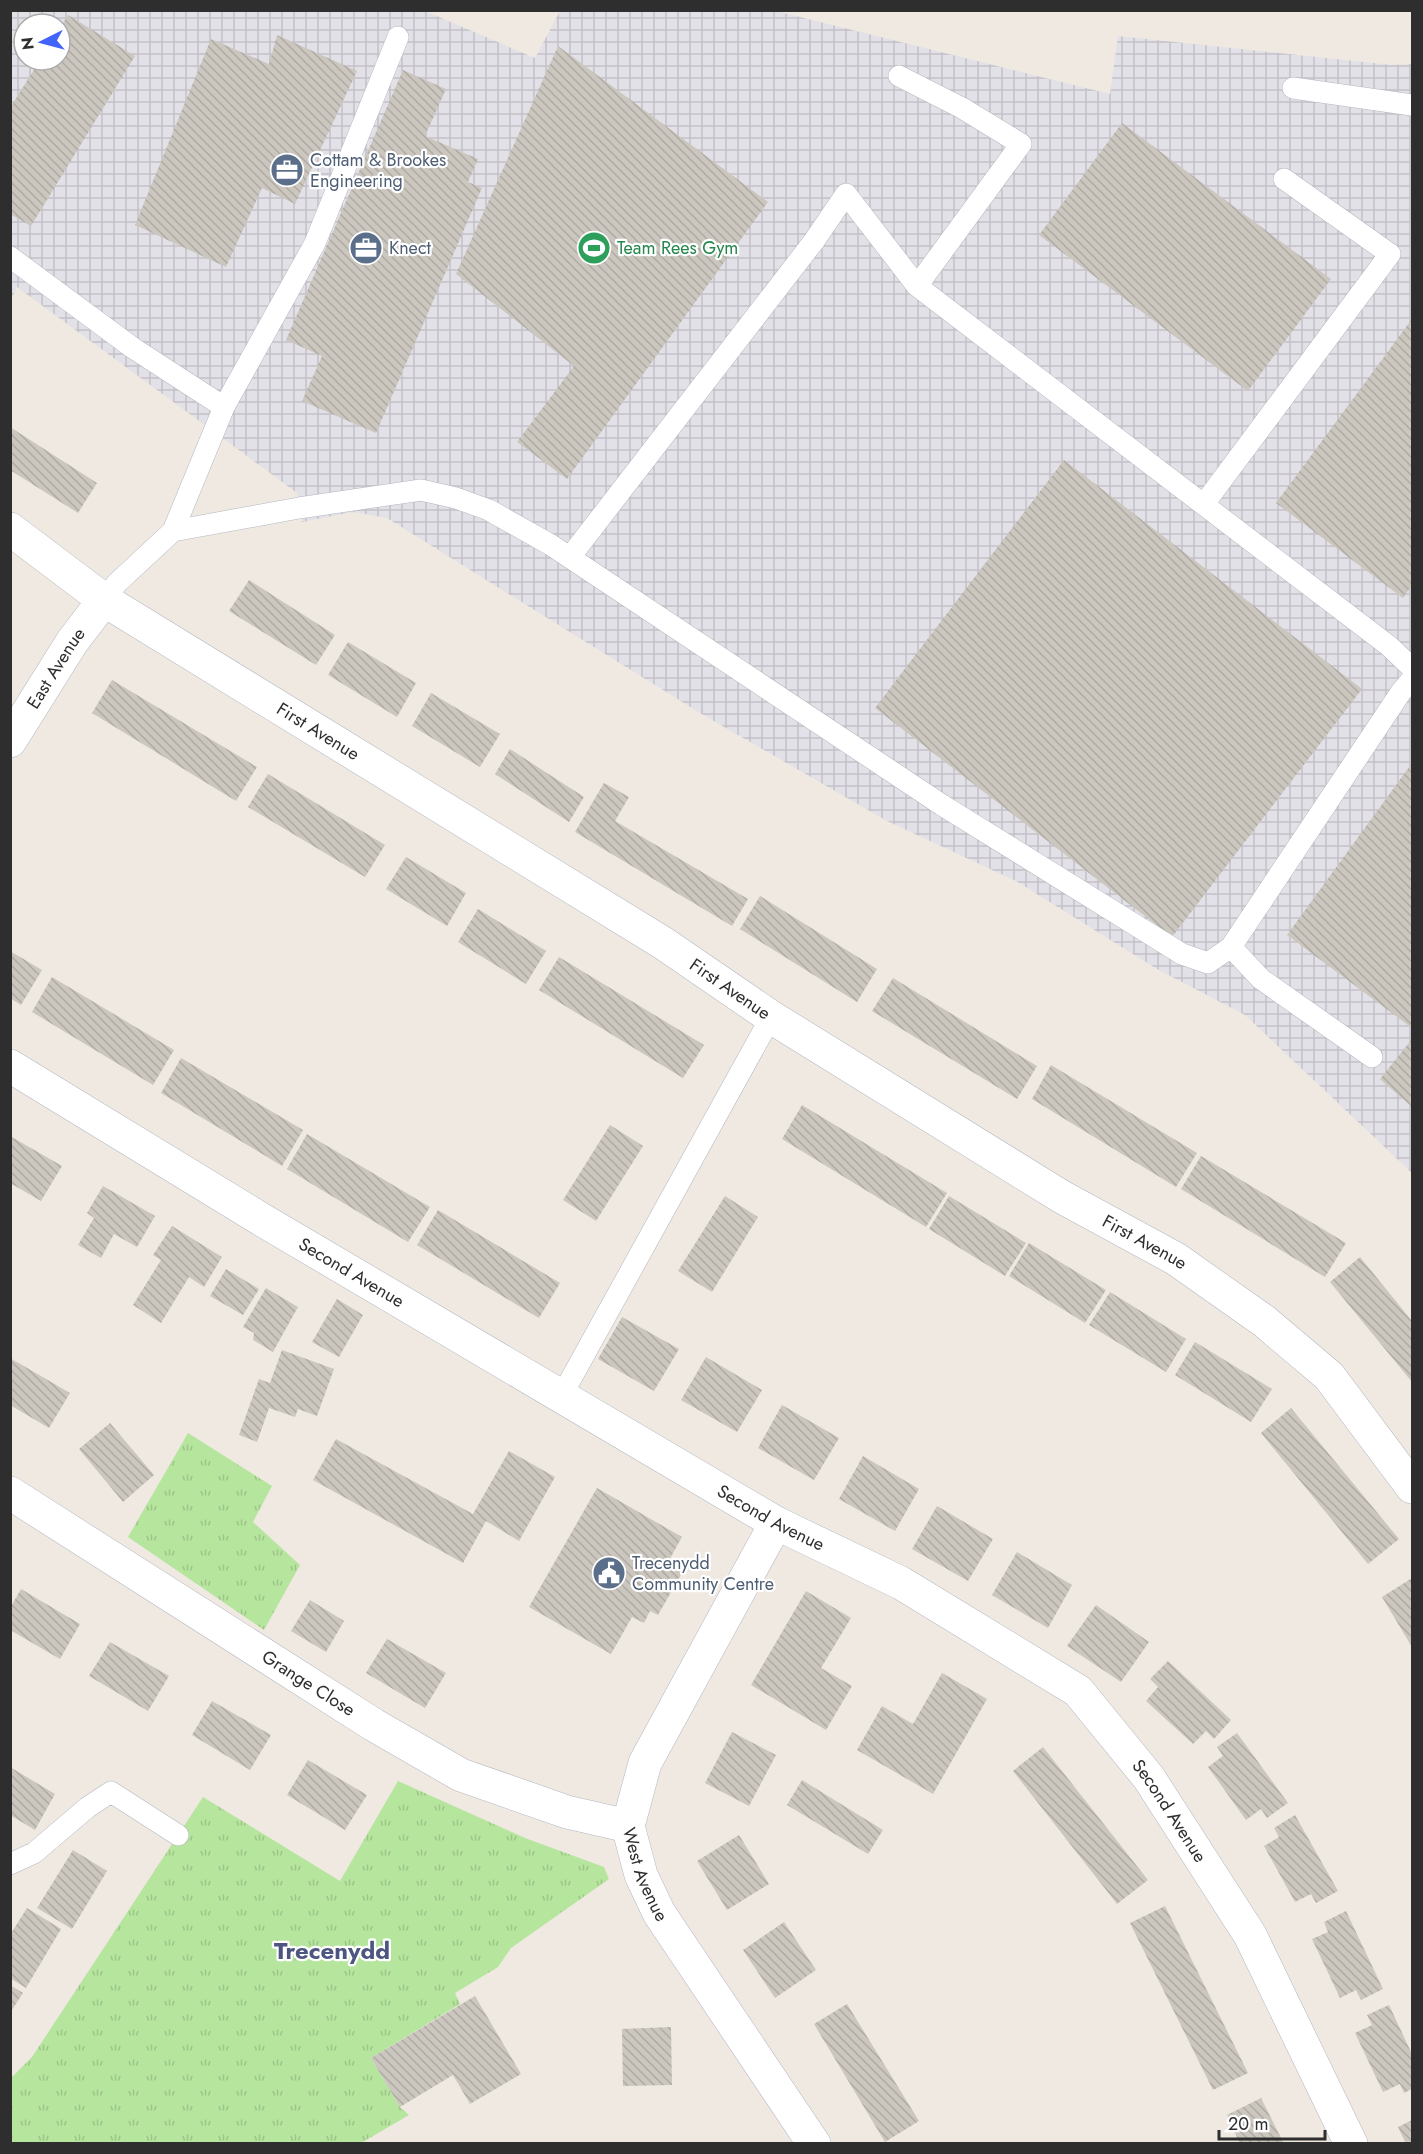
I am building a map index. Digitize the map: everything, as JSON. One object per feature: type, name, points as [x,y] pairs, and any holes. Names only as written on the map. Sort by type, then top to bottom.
[{"type":"street","name":"First Avenue","points":[[10,529],[104,600],[663,943],[771,1017],[1062,1197],[1176,1259],[1264,1321],[1329,1376],[1413,1487]]},
{"type":"street","name":"East Avenue","points":[[10,741],[72,642],[104,600]]},
{"type":"street","name":"Second Avenue","points":[[10,1066],[259,1218],[776,1522],[902,1583],[1078,1691],[1149,1778],[1250,1935],[1351,2144]]},
{"type":"street","name":"Grange Close","points":[[10,1493],[374,1725],[461,1776],[567,1812],[628,1826]]},
{"type":"street","name":"West Avenue","points":[[776,1522],[645,1763],[628,1826],[641,1875],[659,1913],[814,2144]]},
{"type":"lane","points":[[104,600],[117,583],[173,531],[224,407],[315,243],[398,37]]},
{"type":"lane","points":[[899,76],[962,108],[1021,144],[917,286]]},
{"type":"lane","points":[[1293,88],[1413,105]]},
{"type":"lane","points":[[1204,504],[1390,254],[1284,178]]},
{"type":"lane","points":[[570,557],[814,241],[846,194],[917,286],[1389,646],[1413,668]]},
{"type":"lane","points":[[10,257],[133,348],[224,407]]},
{"type":"lane","points":[[173,531],[299,508],[421,490],[456,498],[489,510],[570,557],[942,805],[1182,954],[1208,963],[1231,947],[1401,692],[1413,679]]},
{"type":"lane","points":[[1231,947],[1261,980],[1372,1057]]},
{"type":"lane","points":[[562,1395],[771,1017]]},
{"type":"lane","points":[[10,1864],[34,1853],[88,1807],[111,1792],[178,1835]]},
{"type":"shaded area","points":[[11,11],[425,11],[535,58],[560,11],[776,11],[1110,94],[1118,36],[1392,65],[1412,64],[1412,1173],[1245,1015],[1157,969],[1016,881],[887,821],[700,713],[387,518],[353,512],[302,522],[297,493],[17,287],[11,300]]},
{"type":"green space","points":[[188,1433],[272,1486],[253,1522],[300,1565],[264,1630],[128,1537]]},
{"type":"green space","points":[[398,1781],[525,1838],[604,1867],[609,1879],[511,1948],[498,1967],[455,1993],[460,2004],[371,2058],[400,2107],[409,2115],[361,2143],[11,2144],[11,2078],[32,2057],[203,1797],[340,1881]]},
{"type":"building","points":[[72,17],[135,56],[31,226],[10,214],[10,108],[32,72],[72,72]]},
{"type":"building","points":[[277,35],[357,71],[295,204],[262,188],[226,267],[135,225],[211,39],[269,64]]},
{"type":"building","points":[[558,46],[768,202],[567,479],[517,442],[574,366],[456,274]]},
{"type":"building","points":[[403,70],[446,89],[425,136],[478,159],[468,182],[482,188],[376,433],[302,401],[322,356],[286,340]]},
{"type":"building","points":[[1122,123],[1331,279],[1248,391],[1039,235]]},
{"type":"building","points":[[1412,319],[1412,585],[1403,598],[1276,503]]},
{"type":"building","points":[[10,427],[97,483],[78,513],[10,470]]},
{"type":"building","points":[[1064,460],[1362,689],[1172,937],[875,708]]},
{"type":"building","points":[[249,580],[335,635],[316,665],[229,611]]},
{"type":"building","points":[[348,642],[416,683],[397,717],[328,675]]},
{"type":"building","points":[[112,680],[257,767],[236,801],[92,713]]},
{"type":"building","points":[[431,693],[500,734],[480,767],[412,726]]},
{"type":"building","points":[[510,749],[584,797],[569,822],[495,774]]},
{"type":"building","points":[[1412,763],[1412,1028],[1287,935]]},
{"type":"building","points":[[268,774],[385,845],[365,877],[248,807]]},
{"type":"building","points":[[604,783],[629,797],[615,821],[748,899],[732,926],[575,832]]},
{"type":"building","points":[[406,857],[466,893],[447,926],[386,889]]},
{"type":"building","points":[[760,896],[877,969],[857,1002],[740,929]]},
{"type":"building","points":[[478,909],[546,951],[526,984],[458,942]]},
{"type":"building","points":[[10,951],[42,970],[21,1005],[10,998]]},
{"type":"building","points":[[559,957],[704,1045],[683,1078],[539,990]]},
{"type":"building","points":[[52,977],[174,1050],[153,1085],[32,1012]]},
{"type":"building","points":[[893,978],[1037,1066],[1017,1099],[872,1011]]},
{"type":"building","points":[[1412,1039],[1412,1107],[1380,1079]]},
{"type":"building","points":[[181,1058],[303,1130],[282,1166],[161,1093]]},
{"type":"building","points":[[1051,1065],[1197,1153],[1176,1187],[1032,1099]]},
{"type":"building","points":[[802,1105],[947,1193],[926,1227],[782,1139]]},
{"type":"building","points":[[610,1125],[643,1146],[596,1221],[563,1200]]},
{"type":"building","points":[[307,1134],[430,1207],[408,1242],[287,1169]]},
{"type":"building","points":[[10,1136],[62,1166],[41,1201],[10,1183]]},
{"type":"building","points":[[1201,1156],[1346,1243],[1325,1277],[1181,1189]]},
{"type":"building","points":[[103,1186],[155,1216],[137,1247],[114,1234],[101,1258],[78,1245],[94,1218],[87,1213]]},
{"type":"building","points":[[725,1196],[758,1217],[712,1292],[678,1271]]},
{"type":"building","points":[[949,1196],[1026,1243],[1005,1276],[929,1229]]},
{"type":"building","points":[[438,1210],[560,1283],[539,1318],[417,1245]]},
{"type":"building","points":[[172,1226],[222,1257],[204,1287],[189,1277],[161,1323],[133,1305],[161,1260],[153,1255]]},
{"type":"building","points":[[1029,1243],[1106,1290],[1085,1323],[1009,1276]]},
{"type":"building","points":[[1360,1257],[1412,1321],[1412,1382],[1330,1282]]},
{"type":"building","points":[[226,1269],[259,1289],[243,1315],[210,1296]]},
{"type":"building","points":[[266,1288],[298,1307],[273,1352],[253,1340],[254,1333],[243,1327]]},
{"type":"building","points":[[1110,1292],[1186,1339],[1166,1372],[1089,1325]]},
{"type":"building","points":[[337,1299],[363,1315],[339,1357],[312,1342]]},
{"type":"building","points":[[622,1317],[679,1349],[654,1391],[598,1359]]},
{"type":"building","points":[[1195,1342],[1272,1389],[1251,1422],[1175,1375]]},
{"type":"building","points":[[282,1350],[334,1369],[317,1416],[298,1409],[295,1417],[269,1408],[257,1442],[239,1435],[259,1379],[270,1383]]},
{"type":"building","points":[[706,1357],[762,1390],[737,1432],[681,1400]]},
{"type":"building","points":[[10,1358],[70,1393],[49,1428],[10,1405]]},
{"type":"building","points":[[782,1405],[839,1438],[814,1480],[758,1448]]},
{"type":"building","points":[[1291,1408],[1399,1539],[1368,1564],[1261,1433]]},
{"type":"building","points":[[110,1423],[154,1475],[123,1502],[79,1449]]},
{"type":"building","points":[[336,1439],[473,1514],[509,1451],[555,1477],[519,1541],[486,1521],[463,1563],[313,1480]]},
{"type":"building","points":[[863,1456],[919,1489],[895,1531],[839,1499]]},
{"type":"building","points":[[597,1488],[682,1537],[667,1564],[682,1573],[658,1615],[650,1611],[644,1623],[632,1617],[611,1654],[529,1607]]},
{"type":"building","points":[[937,1506],[993,1539],[968,1581],[912,1549]]},
{"type":"building","points":[[1017,1552],[1072,1585],[1048,1628],[992,1595]]},
{"type":"building","points":[[1412,1578],[1412,1647],[1382,1597]]},
{"type":"building","points":[[21,1589],[80,1624],[60,1659],[10,1630],[10,1608]]},
{"type":"building","points":[[806,1591],[851,1618],[821,1668],[852,1686],[826,1730],[751,1685]]},
{"type":"building","points":[[310,1600],[344,1621],[326,1652],[291,1631]]},
{"type":"building","points":[[1096,1605],[1149,1642],[1121,1682],[1067,1646]]},
{"type":"building","points":[[387,1639],[446,1673],[425,1708],[366,1673]]},
{"type":"building","points":[[110,1642],[169,1676],[148,1711],[89,1676]]},
{"type":"building","points":[[1168,1661],[1231,1720],[1214,1739],[1206,1731],[1193,1744],[1146,1701],[1158,1687],[1150,1679]]},
{"type":"building","points":[[942,1673],[987,1699],[933,1794],[857,1750],[882,1706],[913,1724]]},
{"type":"building","points":[[212,1701],[271,1735],[250,1770],[192,1735]]},
{"type":"building","points":[[732,1732],[776,1755],[749,1806],[705,1783]]},
{"type":"building","points":[[1237,1733],[1288,1803],[1267,1818],[1261,1809],[1246,1820],[1208,1767],[1223,1756],[1217,1747]]},
{"type":"building","points":[[1043,1747],[1148,1880],[1117,1904],[1013,1771]]},
{"type":"building","points":[[308,1760],[367,1795],[345,1830],[287,1795]]},
{"type":"building","points":[[10,1767],[55,1794],[35,1830],[10,1815]]},
{"type":"building","points":[[802,1780],[883,1830],[868,1854],[787,1805]]},
{"type":"building","points":[[1295,1815],[1338,1891],[1316,1903],[1311,1894],[1295,1902],[1264,1846],[1279,1837],[1274,1828]]},
{"type":"building","points":[[739,1835],[769,1884],[727,1910],[697,1861]]},
{"type":"building","points":[[73,1850],[107,1871],[72,1929],[37,1908]]},
{"type":"building","points":[[1165,1906],[1248,2073],[1213,2090],[1130,1923]]},
{"type":"building","points":[[27,1908],[61,1929],[26,1988],[10,1978],[10,1935]]},
{"type":"building","points":[[1346,1911],[1383,1989],[1361,2000],[1356,1990],[1340,1998],[1312,1939],[1328,1932],[1324,1922]]},
{"type":"building","points":[[784,1922],[816,1970],[775,1998],[743,1950]]},
{"type":"building","points":[[10,1985],[23,1993],[10,2013]]},
{"type":"building","points":[[475,1996],[521,2074],[470,2104],[453,2075],[400,2107],[371,2058]]},
{"type":"building","points":[[847,2004],[919,2121],[885,2142],[814,2024]]},
{"type":"building","points":[[1389,2005],[1412,2054],[1412,2089],[1404,2093],[1400,2084],[1383,2092],[1355,2033],[1372,2025],[1367,2015]]},
{"type":"building","points":[[671,2027],[672,2085],[623,2086],[622,2029]]},
{"type":"building","points":[[1261,2098],[1284,2144],[1240,2144],[1227,2115]]},
{"type":"building","points":[[1412,2120],[1412,2144],[1406,2144],[1398,2127]]},
{"type":"place","name":"Cottam & Brookes Engineering","points":[[287,170]]},
{"type":"place","name":"Knect","points":[[366,248]]},
{"type":"place","name":"Team Rees Gym","points":[[594,248]]},
{"type":"place","name":"Trecenydd Community Centre","points":[[609,1573]]},
{"type":"district","name":"Trecenydd","points":[[332,1950]]}]
